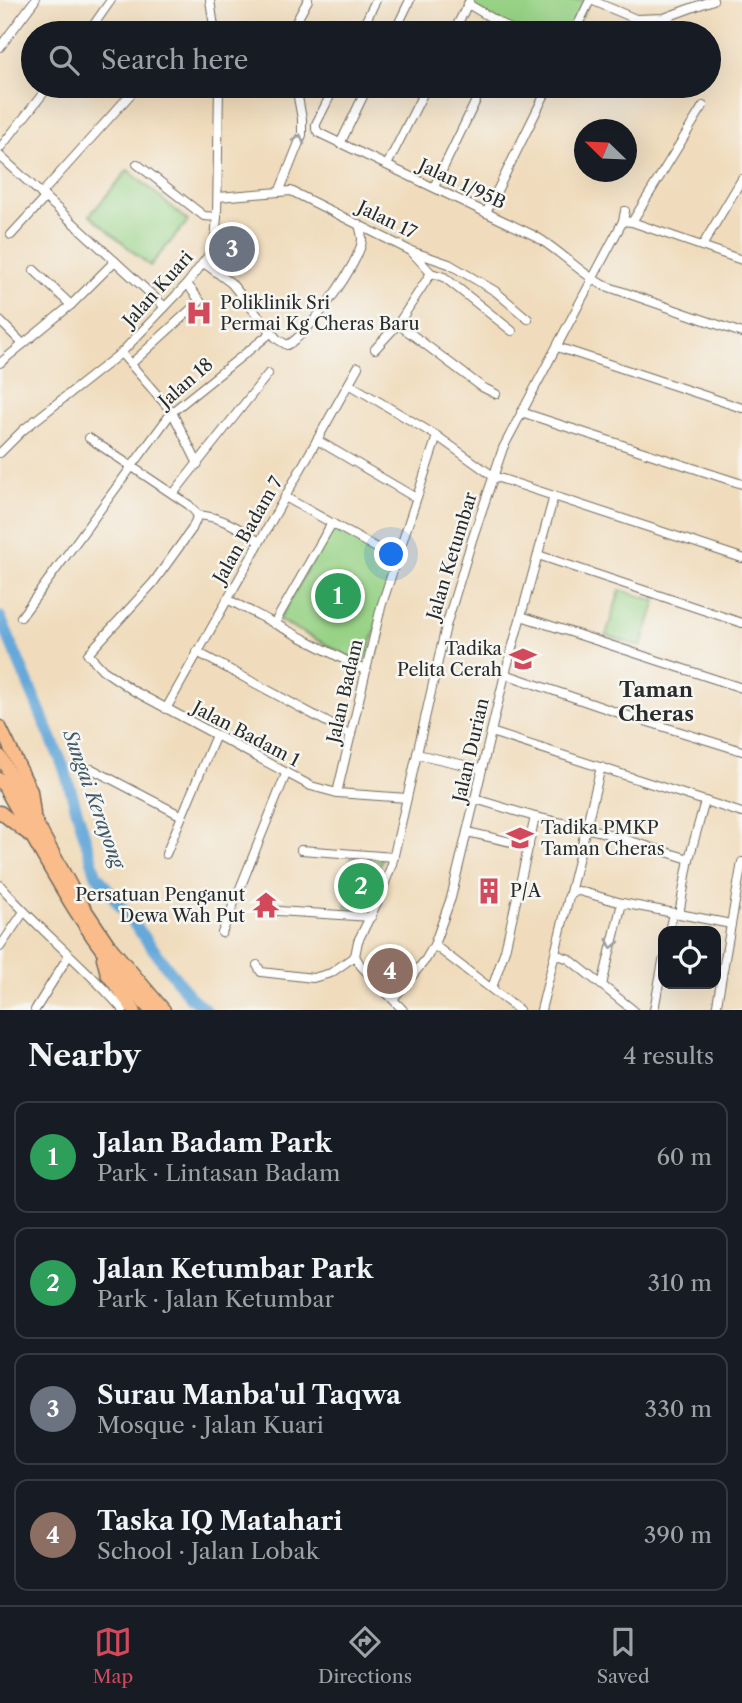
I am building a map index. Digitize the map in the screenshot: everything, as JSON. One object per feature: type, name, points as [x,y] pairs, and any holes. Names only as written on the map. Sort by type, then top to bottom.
[{"type":"highway","points":[[0,721],[2,731],[32,791],[35,821]]},
{"type":"highway","points":[[2,759],[66,878],[109,945],[164,1010]]},
{"type":"highway","points":[[0,779],[69,904],[101,951],[150,1010]]},
{"type":"highway","points":[[0,812],[31,836]]},
{"type":"highway","points":[[101,951],[107,974],[134,1010]]},
{"type":"street","points":[[0,47],[35,0]]},
{"type":"street","points":[[96,21],[111,0]]},
{"type":"street","points":[[210,0],[213,21]]},
{"type":"street","points":[[297,21],[308,0]]},
{"type":"street","points":[[366,21],[376,0]]},
{"type":"street","points":[[400,21],[410,0]]},
{"type":"street","points":[[580,21],[591,0],[636,19],[664,18],[709,1]]},
{"type":"street","points":[[459,21],[469,2],[496,21]]},
{"type":"street","points":[[0,148],[39,98]]},
{"type":"street","points":[[11,235],[128,98]]},
{"type":"street","name":"Jalan Kuari","points":[[0,453],[23,430],[121,353],[187,284],[211,252],[217,217],[219,98]]},
{"type":"street","points":[[280,190],[302,135],[298,98]]},
{"type":"street","name":"Jalan 1/95B","points":[[329,98],[316,124],[319,133],[545,242],[593,280],[742,333]]},
{"type":"street","points":[[340,144],[362,98]]},
{"type":"street","points":[[387,165],[421,98]]},
{"type":"street","points":[[434,187],[477,98]]},
{"type":"street","points":[[486,213],[543,98]]},
{"type":"street","name":"Jalan Ketumbar","points":[[355,956],[358,941],[371,916],[394,857],[446,625],[503,448],[593,280],[703,106]]},
{"type":"street","points":[[0,156],[165,307]]},
{"type":"street","points":[[137,164],[204,216],[217,217]]},
{"type":"street","points":[[702,246],[742,179]]},
{"type":"street","name":"Jalan 17","points":[[218,197],[291,191],[411,251],[449,264],[495,290],[528,319]]},
{"type":"street","points":[[625,211],[628,221],[742,260]]},
{"type":"street","points":[[204,263],[231,283],[282,344],[295,342],[321,311],[356,259],[362,240],[359,224]]},
{"type":"street","points":[[411,251],[431,273],[444,277],[512,331]]},
{"type":"street","points":[[0,363],[71,305],[115,261]]},
{"type":"street","points":[[33,270],[71,305]]},
{"type":"street","points":[[375,349],[398,324],[431,273]]},
{"type":"street","points":[[132,363],[200,300],[187,284]]},
{"type":"street","points":[[0,321],[23,344]]},
{"type":"street","points":[[398,324],[482,387],[496,394]]},
{"type":"street","name":"Jalan 18","points":[[21,617],[172,412],[272,332]]},
{"type":"street","points":[[558,347],[742,408]]},
{"type":"street","points":[[121,353],[172,412],[198,464]]},
{"type":"street","name":"Jalan Badam 7","points":[[166,709],[358,367]]},
{"type":"street","points":[[173,494],[268,374]]},
{"type":"street","points":[[349,384],[437,436],[493,475],[742,558]]},
{"type":"street","points":[[521,412],[742,484]]},
{"type":"street","name":"Jalan Badam","points":[[337,793],[381,607],[437,436]]},
{"type":"street","points":[[89,438],[203,515],[212,515],[239,528],[259,542]]},
{"type":"street","points":[[317,440],[416,499]]},
{"type":"street","name":"Jalan Durian","points":[[393,999],[426,959],[451,898],[505,674],[554,496]]},
{"type":"street","points":[[285,497],[396,559]]},
{"type":"street","name":"Jalan Badam 1","points":[[203,515],[153,583],[88,654],[103,670],[134,691],[311,786],[337,793],[407,799]]},
{"type":"street","points":[[274,624],[332,523]]},
{"type":"street","points":[[538,555],[742,623]]},
{"type":"street","points":[[227,599],[366,671]]},
{"type":"street","points":[[521,616],[742,688]]},
{"type":"street","points":[[197,652],[351,735]]},
{"type":"street","points":[[505,674],[742,751]]},
{"type":"street","points":[[491,732],[742,813]]},
{"type":"street","points":[[166,854],[216,735]]},
{"type":"street","points":[[417,754],[482,769]]},
{"type":"street","points":[[541,1010],[601,767]]},
{"type":"street","points":[[92,769],[182,816]]},
{"type":"street","points":[[222,933],[286,774]]},
{"type":"street","points":[[475,800],[598,831],[689,859]]},
{"type":"street","points":[[671,926],[705,801]]},
{"type":"street","points":[[492,988],[505,950],[535,817]]},
{"type":"street","points":[[467,832],[529,846]]},
{"type":"street","points":[[301,850],[394,857]]},
{"type":"street","points":[[716,1010],[742,862]]},
{"type":"street","points":[[573,879],[579,891]]},
{"type":"street","points":[[0,885],[23,913],[69,954],[123,1010]]},
{"type":"street","points":[[568,898],[573,892],[579,891],[622,903],[731,924]]},
{"type":"street","points":[[602,985],[622,903]]},
{"type":"street","points":[[278,911],[371,916]]},
{"type":"street","points":[[0,947],[23,913]]},
{"type":"street","points":[[434,945],[519,1010]]},
{"type":"street","points":[[35,1010],[69,954]]},
{"type":"street","points":[[555,954],[569,959],[633,1010]]},
{"type":"street","points":[[257,965],[261,972],[313,978],[331,973],[355,956],[403,1010]]},
{"type":"street","points":[[654,1010],[658,988]]},
{"type":"green space","points":[[470,0],[590,0],[580,21],[497,21],[468,4]]},
{"type":"green space","points":[[128,170],[188,221],[150,266],[90,215]]},
{"type":"green space","points":[[332,523],[396,559],[365,665],[279,620]]},
{"type":"green space","points":[[620,590],[656,601],[641,647],[606,635]]},
{"type":"green space","points":[[351,857],[382,859],[366,906],[362,910],[346,908]]},
{"type":"waterway","name":"Sungai Kerayong","points":[[0,617],[64,768],[96,874],[190,997],[206,1010]]},
{"type":"place","name":"Surau Manba'ul Taqwa","points":[[232,249]]},
{"type":"place","name":"Poliklinik Sri Permai Kg Cheras Baru","points":[[199,313]]},
{"type":"place","name":"Jalan Badam Park","points":[[338,596]]},
{"type":"place","name":"Tadika Pelita Cerah","points":[[523,659]]},
{"type":"place","name":"Tadika PMKP Taman Cheras","points":[[520,838]]},
{"type":"place","name":"Jalan Ketumbar Park","points":[[361,886]]},
{"type":"place","name":"P/A","points":[[489,891]]},
{"type":"place","name":"Persatuan Penganut Dewa Wah Put","points":[[266,905]]},
{"type":"place","name":"Taska IQ Matahari","points":[[390,971]]},
{"type":"district","name":"Taman Cheras","points":[[656,701]]}]
